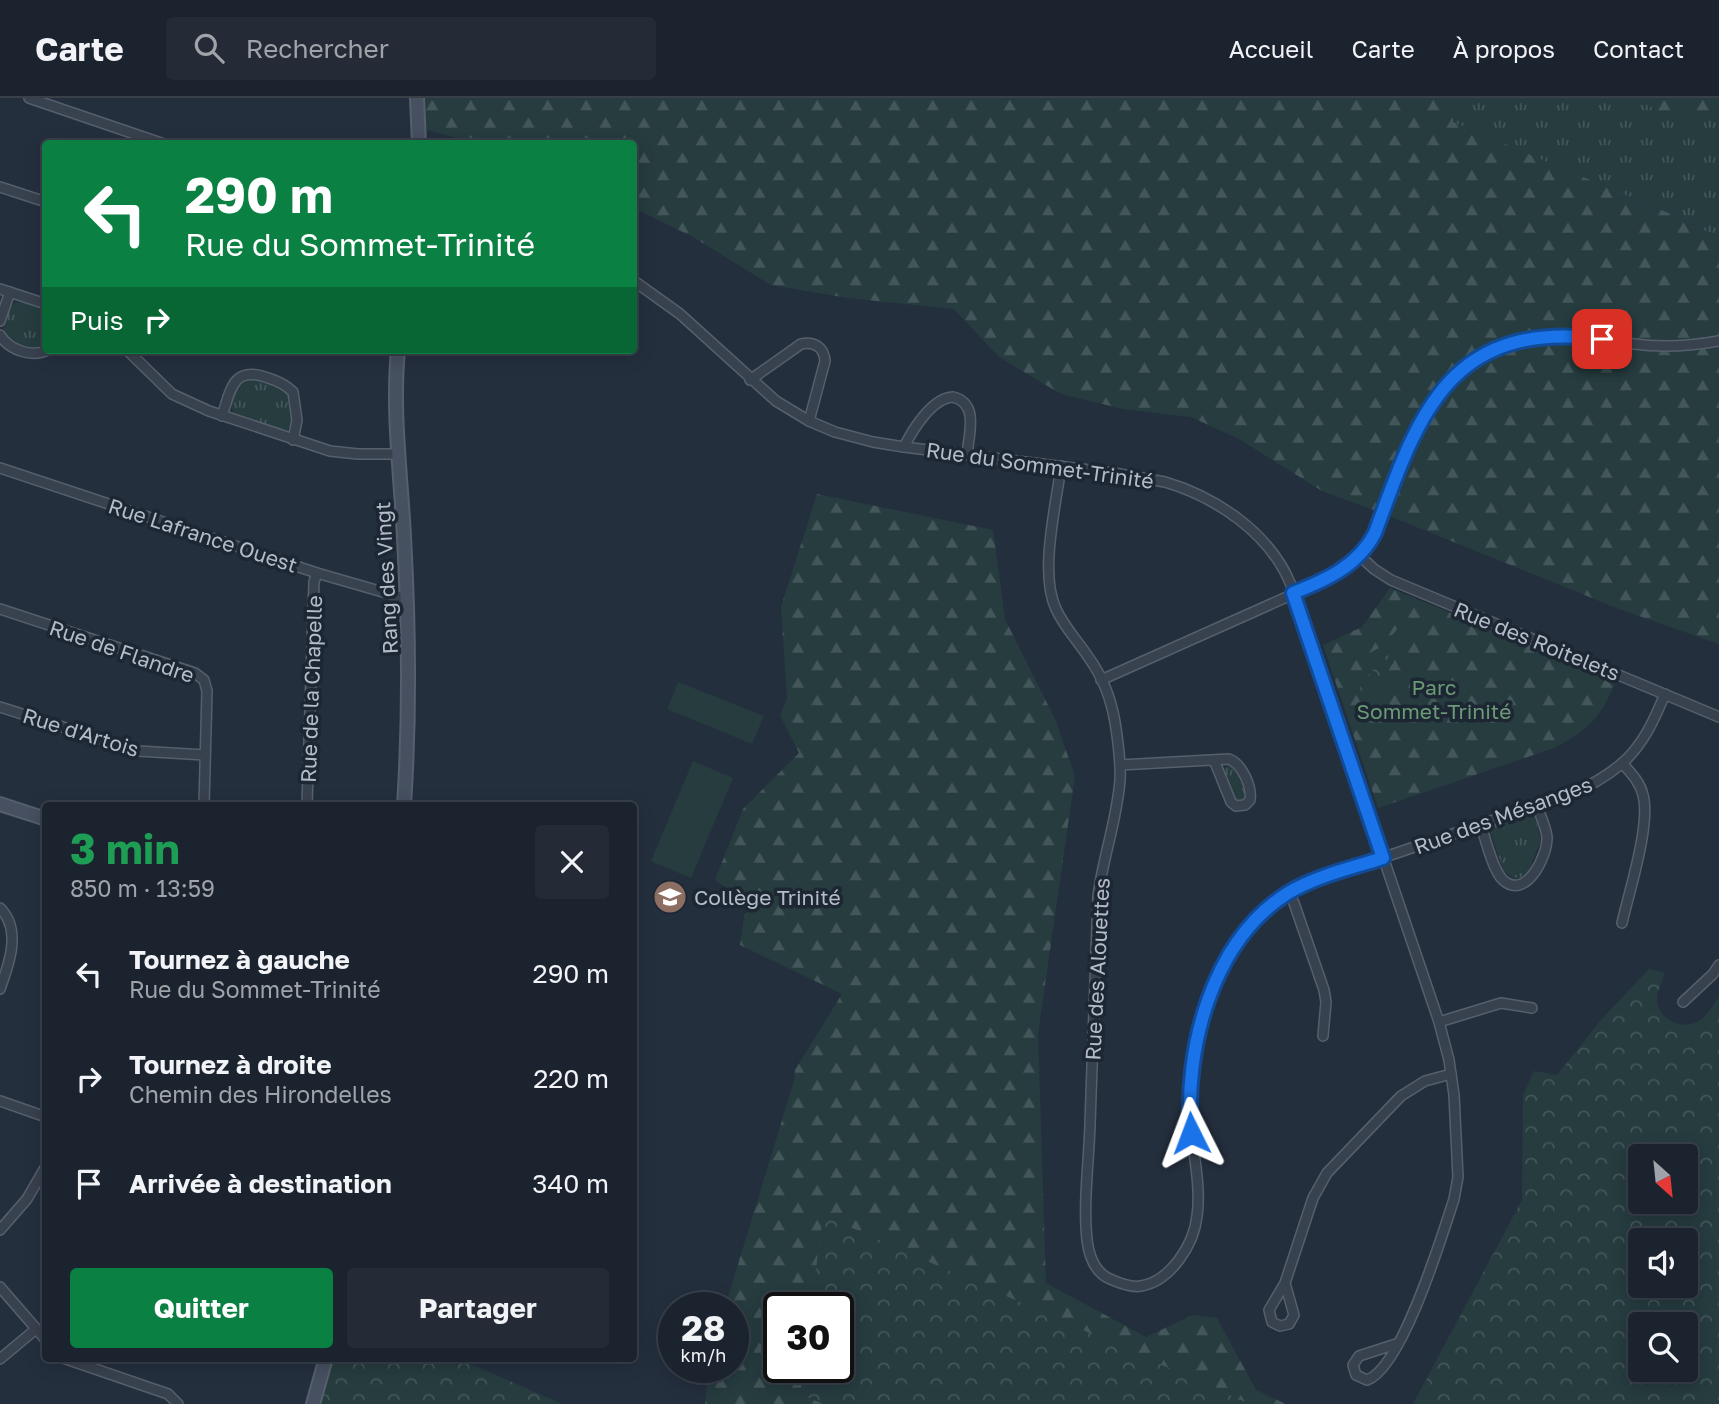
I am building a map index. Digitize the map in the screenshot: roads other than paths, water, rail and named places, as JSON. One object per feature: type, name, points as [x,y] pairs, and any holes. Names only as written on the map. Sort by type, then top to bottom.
[{"type":"street","points":[[32,98],[153,140]]},
{"type":"street","points":[[417,98],[419,140]]},
{"type":"street","points":[[0,187],[42,201]]},
{"type":"street","name":"Rue du Sommet-Trinité","points":[[637,283],[680,314],[776,401],[809,421],[854,438],[904,447],[1153,479],[1183,488],[1211,500],[1234,516],[1263,543],[1282,568],[1293,593],[1438,1022],[1451,1074],[1457,1158],[1456,1194],[1411,1321],[1385,1364],[1374,1377],[1364,1380],[1356,1375],[1353,1365],[1359,1356],[1396,1344]]},
{"type":"street","points":[[0,289],[42,303]]},
{"type":"street","points":[[0,321],[10,292]]},
{"type":"street","points":[[0,335],[6,343],[19,350],[37,354],[42,352]]},
{"type":"street","points":[[1101,680],[1337,573],[1360,556],[1375,533],[1407,448],[1426,410],[1452,378],[1481,357],[1522,340],[1547,335],[1571,335],[1659,346],[1719,341]]},
{"type":"street","points":[[750,380],[801,344],[817,346],[823,352],[825,361],[809,421]]},
{"type":"street","points":[[131,354],[172,394],[222,416],[293,440],[349,454],[398,454]]},
{"type":"street","name":"Rang des Vingt","points":[[398,354],[395,401],[410,690],[404,802]]},
{"type":"street","points":[[222,416],[236,380],[246,374],[258,374],[293,392],[297,411],[293,440]]},
{"type":"street","points":[[904,447],[917,426],[939,401],[953,397],[964,401],[970,411],[967,454]]},
{"type":"street","name":"Rue des Alouettes","points":[[1061,466],[1047,572],[1049,591],[1060,617],[1101,680],[1112,709],[1120,765],[1116,810],[1102,865],[1098,896],[1088,1178],[1088,1241],[1095,1268],[1104,1276]]},
{"type":"street","name":"Rue Lafrance Ouest","points":[[0,468],[317,573],[407,599]]},
{"type":"street","name":"Rue des Roitelets","points":[[1360,556],[1391,580],[1719,717]]},
{"type":"street","name":"Rue de la Chapelle","points":[[307,802],[314,582],[317,573]]},
{"type":"street","name":"Rue de Flandre","points":[[0,609],[200,676],[208,691],[204,802]]},
{"type":"street","name":"Rue des Mésanges","points":[[1104,1276],[1129,1285],[1146,1285],[1170,1269],[1187,1247],[1196,1225],[1198,1209],[1189,1108],[1190,1082],[1211,992],[1235,944],[1257,919],[1289,893],[1317,880],[1588,788],[1622,763],[1646,734],[1665,694]]},
{"type":"street","name":"Rue d'Artois","points":[[0,707],[132,750],[205,755]]},
{"type":"street","points":[[1120,765],[1214,760],[1232,760],[1238,765],[1251,793],[1250,800],[1245,805],[1236,806],[1231,802],[1214,760]]},
{"type":"street","points":[[1622,763],[1639,785],[1645,808],[1639,857],[1622,923]]},
{"type":"street","points":[[0,804],[42,818]]},
{"type":"street","points":[[1481,825],[1500,877],[1510,884],[1523,884],[1532,876],[1547,841],[1537,806]]},
{"type":"street","points":[[1289,893],[1324,990],[1323,1036]]},
{"type":"street","points":[[0,908],[7,919],[12,947],[0,989]]},
{"type":"street","points":[[1683,1002],[1719,965]]},
{"type":"street","points":[[1438,1022],[1501,1003],[1532,1008]]},
{"type":"street","points":[[1285,1283],[1313,1198],[1327,1173],[1401,1096],[1425,1081],[1451,1074]]},
{"type":"street","points":[[0,1101],[42,1115]]},
{"type":"street","points":[[0,1230],[27,1199],[42,1173]]},
{"type":"street","points":[[0,1287],[42,1336]]},
{"type":"street","points":[[0,1359],[36,1329]]},
{"type":"street","points":[[75,1362],[168,1394],[178,1404]]},
{"type":"street","points":[[313,1404],[325,1362]]},
{"type":"place","name":"Collège Trinité","points":[[670,897]]},
{"type":"park label","name":"Parc Sommet-Trinité","points":[[1434,699]]}]
